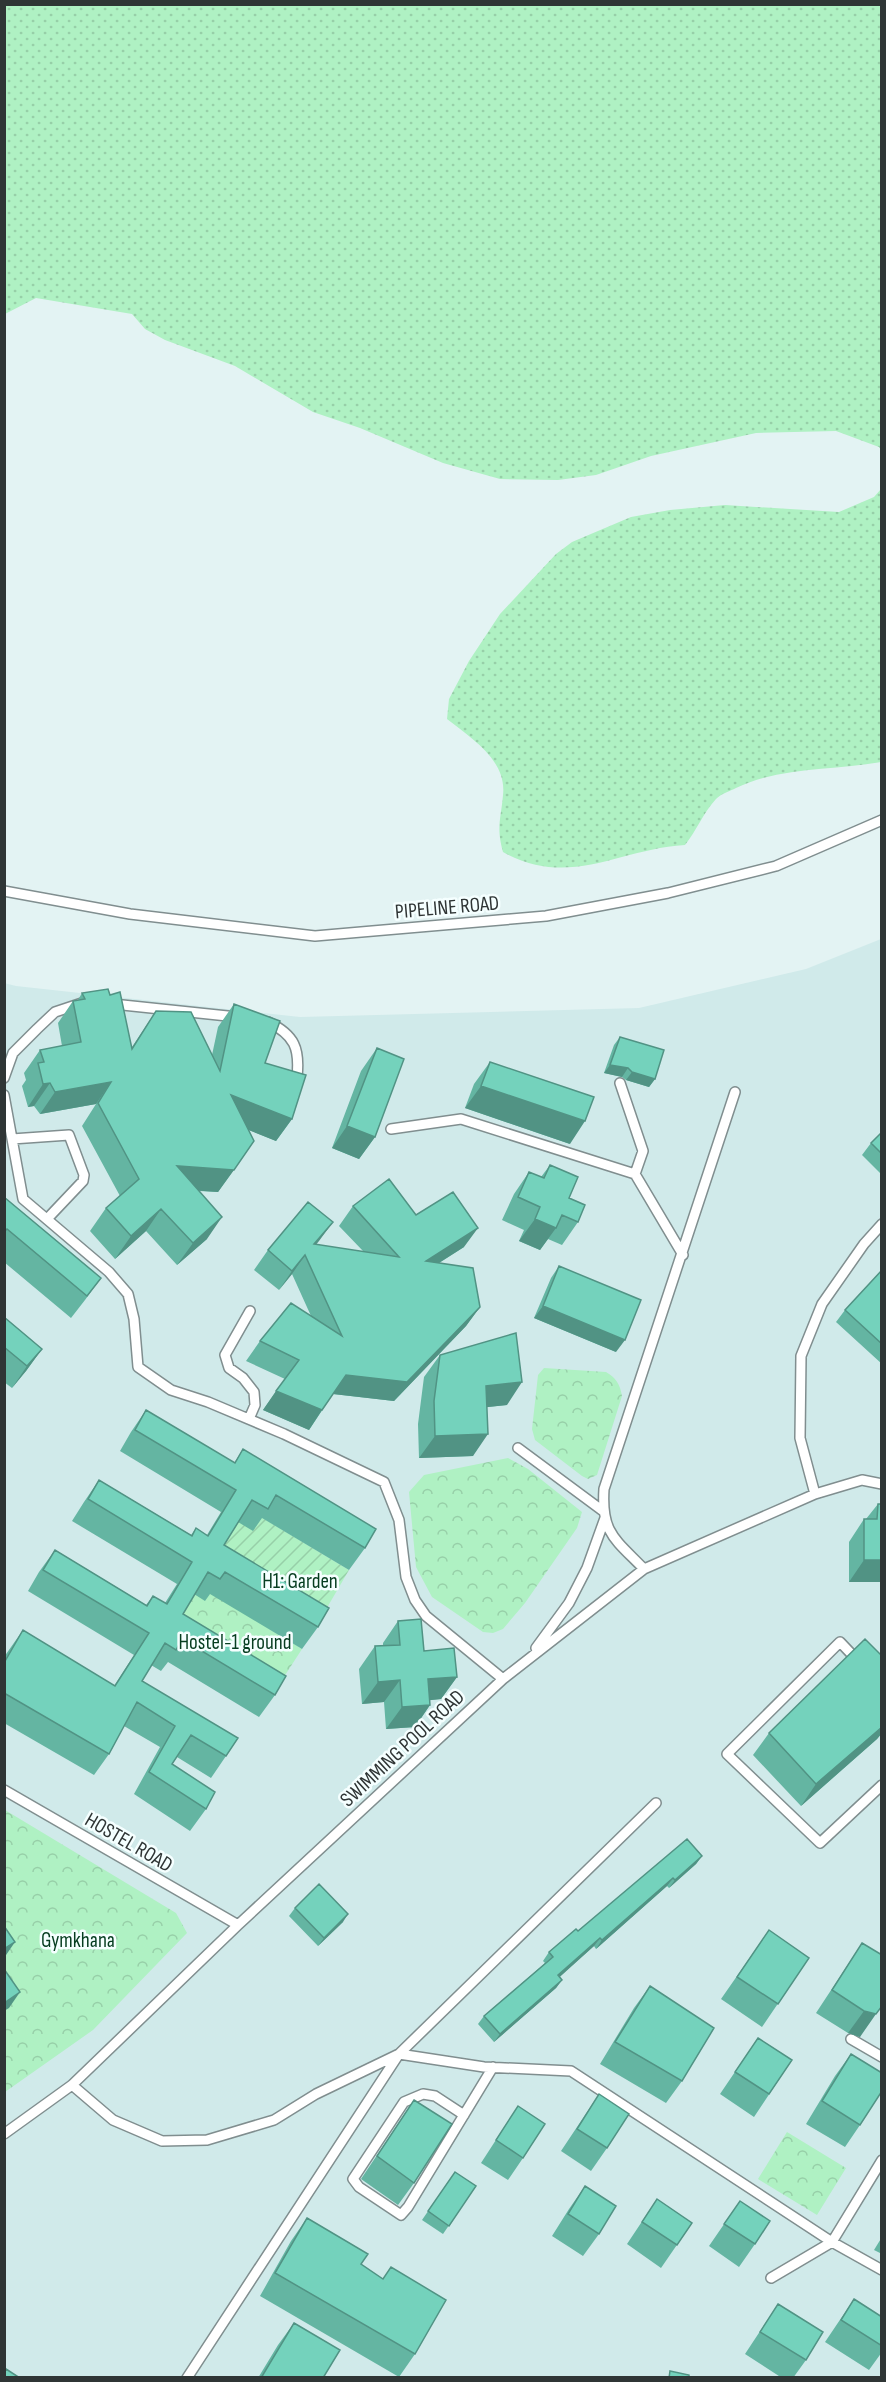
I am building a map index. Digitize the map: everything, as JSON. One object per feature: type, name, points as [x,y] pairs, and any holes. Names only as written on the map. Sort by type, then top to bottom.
[{"type":"lane","name":"PIPELINE ROAD","points":[[4,891],[129,914],[315,936],[546,916],[668,893],[776,866],[882,820]]},
{"type":"lane","points":[[4,1078],[13,1053],[55,1012],[77,1003],[99,1003],[268,1022],[285,1030],[299,1056],[297,1077]]},
{"type":"lane","points":[[620,1083],[643,1151],[634,1174]]},
{"type":"lane","points":[[644,1569],[609,1534],[604,1515],[604,1489],[735,1092]]},
{"type":"lane","points":[[4,1095],[23,1199],[109,1272],[128,1294],[134,1319],[138,1367],[171,1390],[249,1419],[384,1482],[399,1520],[406,1577],[416,1600],[426,1616],[503,1679]]},
{"type":"lane","points":[[391,1130],[461,1119],[634,1174],[683,1255]]},
{"type":"lane","points":[[12,1139],[69,1135],[84,1175],[83,1181],[47,1220]]},
{"type":"lane","points":[[815,1494],[800,1438],[801,1356],[822,1304],[864,1244],[882,1224]]},
{"type":"lane","points":[[249,1419],[255,1405],[254,1392],[243,1378],[229,1368],[225,1355],[250,1311]]},
{"type":"lane","points":[[518,1448],[604,1515]]},
{"type":"lane","name":"SWIMMING POOL ROAD","points":[[4,2134],[72,2085],[238,1924],[503,1679],[644,1569],[815,1494],[862,1480],[882,1484]]},
{"type":"lane","points":[[529,1658],[569,1603],[587,1568],[604,1515]]},
{"type":"lane","points":[[868,1672],[840,1642],[727,1754],[820,1843],[882,1785]]},
{"type":"lane","name":"HOSTEL ROAD","points":[[4,1790],[238,1924]]},
{"type":"lane","points":[[187,2378],[399,2054],[656,1803]]},
{"type":"lane","points":[[851,2039],[882,2057]]},
{"type":"lane","points":[[72,2085],[113,2120],[162,2141],[207,2140],[274,2120],[316,2094],[399,2054],[493,2067],[571,2071],[832,2242],[882,2270]]},
{"type":"lane","points":[[464,2115],[435,2096],[423,2094],[404,2102],[353,2179],[358,2187],[400,2215],[408,2207],[464,2115],[493,2067]]},
{"type":"lane","points":[[771,2278],[832,2242],[882,2160]]},
{"type":"shaded area","points":[[881,939],[881,2377],[5,2377],[4,983],[300,1017],[639,1008],[806,969]]},
{"type":"green space","points":[[5,4],[881,5],[881,450],[879,447],[836,431],[756,433],[651,456],[596,475],[558,480],[500,479],[443,463],[360,428],[313,412],[235,366],[165,340],[145,329],[132,314],[36,298],[5,314]]},
{"type":"green space","points":[[881,489],[881,762],[789,772],[736,788],[716,799],[685,845],[572,867],[550,867],[527,862],[503,852],[499,829],[503,782],[499,771],[485,751],[447,719],[449,699],[469,661],[500,614],[556,554],[572,542],[631,517],[670,510],[725,505],[839,512],[874,497]]},
{"type":"green space","points":[[544,1368],[606,1372],[619,1385],[622,1396],[597,1475],[588,1479],[582,1476],[535,1440],[532,1429],[538,1375]]},
{"type":"green space","points":[[508,1458],[528,1469],[582,1512],[577,1528],[525,1603],[503,1629],[493,1633],[483,1632],[432,1597],[416,1567],[409,1492],[424,1475]]},
{"type":"green space","name":"H1: Garden","points":[[261,1517],[349,1570],[314,1630],[209,1567],[237,1521]]},
{"type":"green space","name":"Hostel-1 ground","points":[[199,1585],[302,1649],[271,1697],[168,1635]]},
{"type":"green space","name":"Gymkhana","points":[[5,1810],[176,1913],[187,1933],[93,2030],[5,2092]]},
{"type":"green space","points":[[787,2132],[846,2168],[817,2215],[758,2179]]},
{"type":"building","points":[[108,989],[110,995],[120,992],[132,1049],[156,1011],[191,1012],[220,1071],[234,1004],[280,1021],[265,1063],[306,1075],[292,1119],[231,1095],[254,1141],[234,1170],[177,1166],[222,1217],[193,1243],[161,1209],[131,1236],[106,1208],[139,1179],[98,1103],[111,1082],[55,1092],[50,1083],[43,1084],[38,1063],[44,1062],[40,1050],[81,1042],[73,1001],[85,999],[82,993]]},
{"type":"building","points":[[620,1037],[664,1050],[655,1079],[632,1072],[628,1068],[610,1065]]},
{"type":"building","points":[[377,1048],[404,1059],[375,1137],[347,1126]]},
{"type":"building","points":[[490,1062],[594,1097],[585,1121],[481,1086]]},
{"type":"building","points":[[882,1132],[882,1154],[871,1143]]},
{"type":"building","points":[[550,1165],[578,1177],[569,1198],[585,1205],[578,1222],[562,1215],[556,1228],[535,1219],[540,1207],[518,1197],[529,1172],[544,1178]]},
{"type":"building","points":[[389,1179],[416,1215],[453,1192],[478,1228],[426,1261],[473,1268],[480,1307],[407,1382],[346,1375],[322,1410],[276,1391],[299,1360],[260,1341],[291,1303],[342,1336],[305,1255],[292,1271],[268,1250],[308,1202],[333,1222],[314,1244],[399,1257],[353,1206]]},
{"type":"building","points":[[4,1197],[101,1278],[87,1296],[7,1229],[4,1232]]},
{"type":"building","points":[[559,1266],[641,1300],[625,1340],[543,1306]]},
{"type":"building","points":[[882,1270],[882,1344],[845,1310]]},
{"type":"building","points":[[4,1317],[42,1349],[27,1366],[4,1347]]},
{"type":"building","points":[[516,1333],[522,1382],[486,1386],[488,1434],[435,1436],[434,1401],[440,1355]]},
{"type":"building","points":[[146,1410],[235,1463],[243,1449],[376,1529],[365,1548],[276,1495],[268,1509],[252,1500],[224,1545],[329,1608],[318,1627],[225,1572],[220,1579],[208,1572],[183,1614],[286,1676],[275,1695],[182,1639],[176,1650],[165,1643],[142,1681],[238,1738],[226,1756],[191,1735],[172,1764],[215,1792],[206,1809],[149,1772],[175,1726],[137,1702],[109,1754],[4,1693],[4,1663],[23,1630],[115,1686],[149,1633],[43,1570],[55,1550],[147,1606],[153,1596],[167,1604],[192,1562],[88,1499],[99,1480],[192,1536],[196,1528],[208,1536],[236,1490],[135,1430]]},
{"type":"building","points":[[878,1504],[882,1504],[882,1560],[864,1560],[864,1519],[877,1519]]},
{"type":"building","points":[[421,1619],[424,1651],[454,1648],[457,1677],[428,1679],[430,1705],[402,1707],[400,1680],[378,1682],[375,1646],[400,1645],[398,1621]]},
{"type":"building","points":[[865,1639],[882,1656],[882,1727],[816,1784],[769,1733]]},
{"type":"building","points":[[687,1839],[702,1856],[558,1975],[562,1980],[500,2034],[484,2016],[553,1957],[549,1952],[576,1929],[578,1931]]},
{"type":"building","points":[[319,1884],[348,1914],[324,1938],[295,1908]]},
{"type":"building","points":[[4,1926],[15,1942],[4,1949]]},
{"type":"building","points":[[769,1930],[809,1958],[778,2004],[737,1977]]},
{"type":"building","points":[[862,1943],[882,1955],[882,2006],[876,2014],[864,2011],[832,1990]]},
{"type":"building","points":[[4,1969],[20,1992],[4,2003]]},
{"type":"building","points":[[650,1986],[714,2028],[682,2081],[615,2042]]},
{"type":"building","points":[[758,2038],[792,2060],[769,2094],[735,2072]]},
{"type":"building","points":[[851,2054],[882,2073],[882,2091],[860,2125],[822,2101]]},
{"type":"building","points":[[599,2094],[629,2114],[607,2148],[577,2129]]},
{"type":"building","points":[[414,2100],[452,2124],[414,2183],[377,2156]]},
{"type":"building","points":[[518,2106],[545,2124],[523,2158],[496,2140]]},
{"type":"building","points":[[455,2172],[476,2186],[449,2226],[428,2211]]},
{"type":"building","points":[[585,2186],[616,2206],[599,2234],[568,2214]]},
{"type":"building","points":[[657,2199],[692,2223],[677,2245],[642,2222]]},
{"type":"building","points":[[740,2201],[770,2221],[755,2244],[724,2224]]},
{"type":"building","points":[[307,2218],[368,2254],[361,2264],[383,2279],[391,2267],[446,2300],[415,2354],[275,2273]]},
{"type":"building","points":[[854,2299],[882,2317],[882,2346],[841,2320]]},
{"type":"building","points":[[778,2304],[823,2332],[806,2360],[760,2332]]},
{"type":"building","points":[[294,2323],[340,2350],[323,2378],[261,2378]]},
{"type":"building","points":[[6,2369],[20,2378],[4,2378]]},
{"type":"building","points":[[670,2371],[689,2375],[689,2378],[669,2378]]}]
